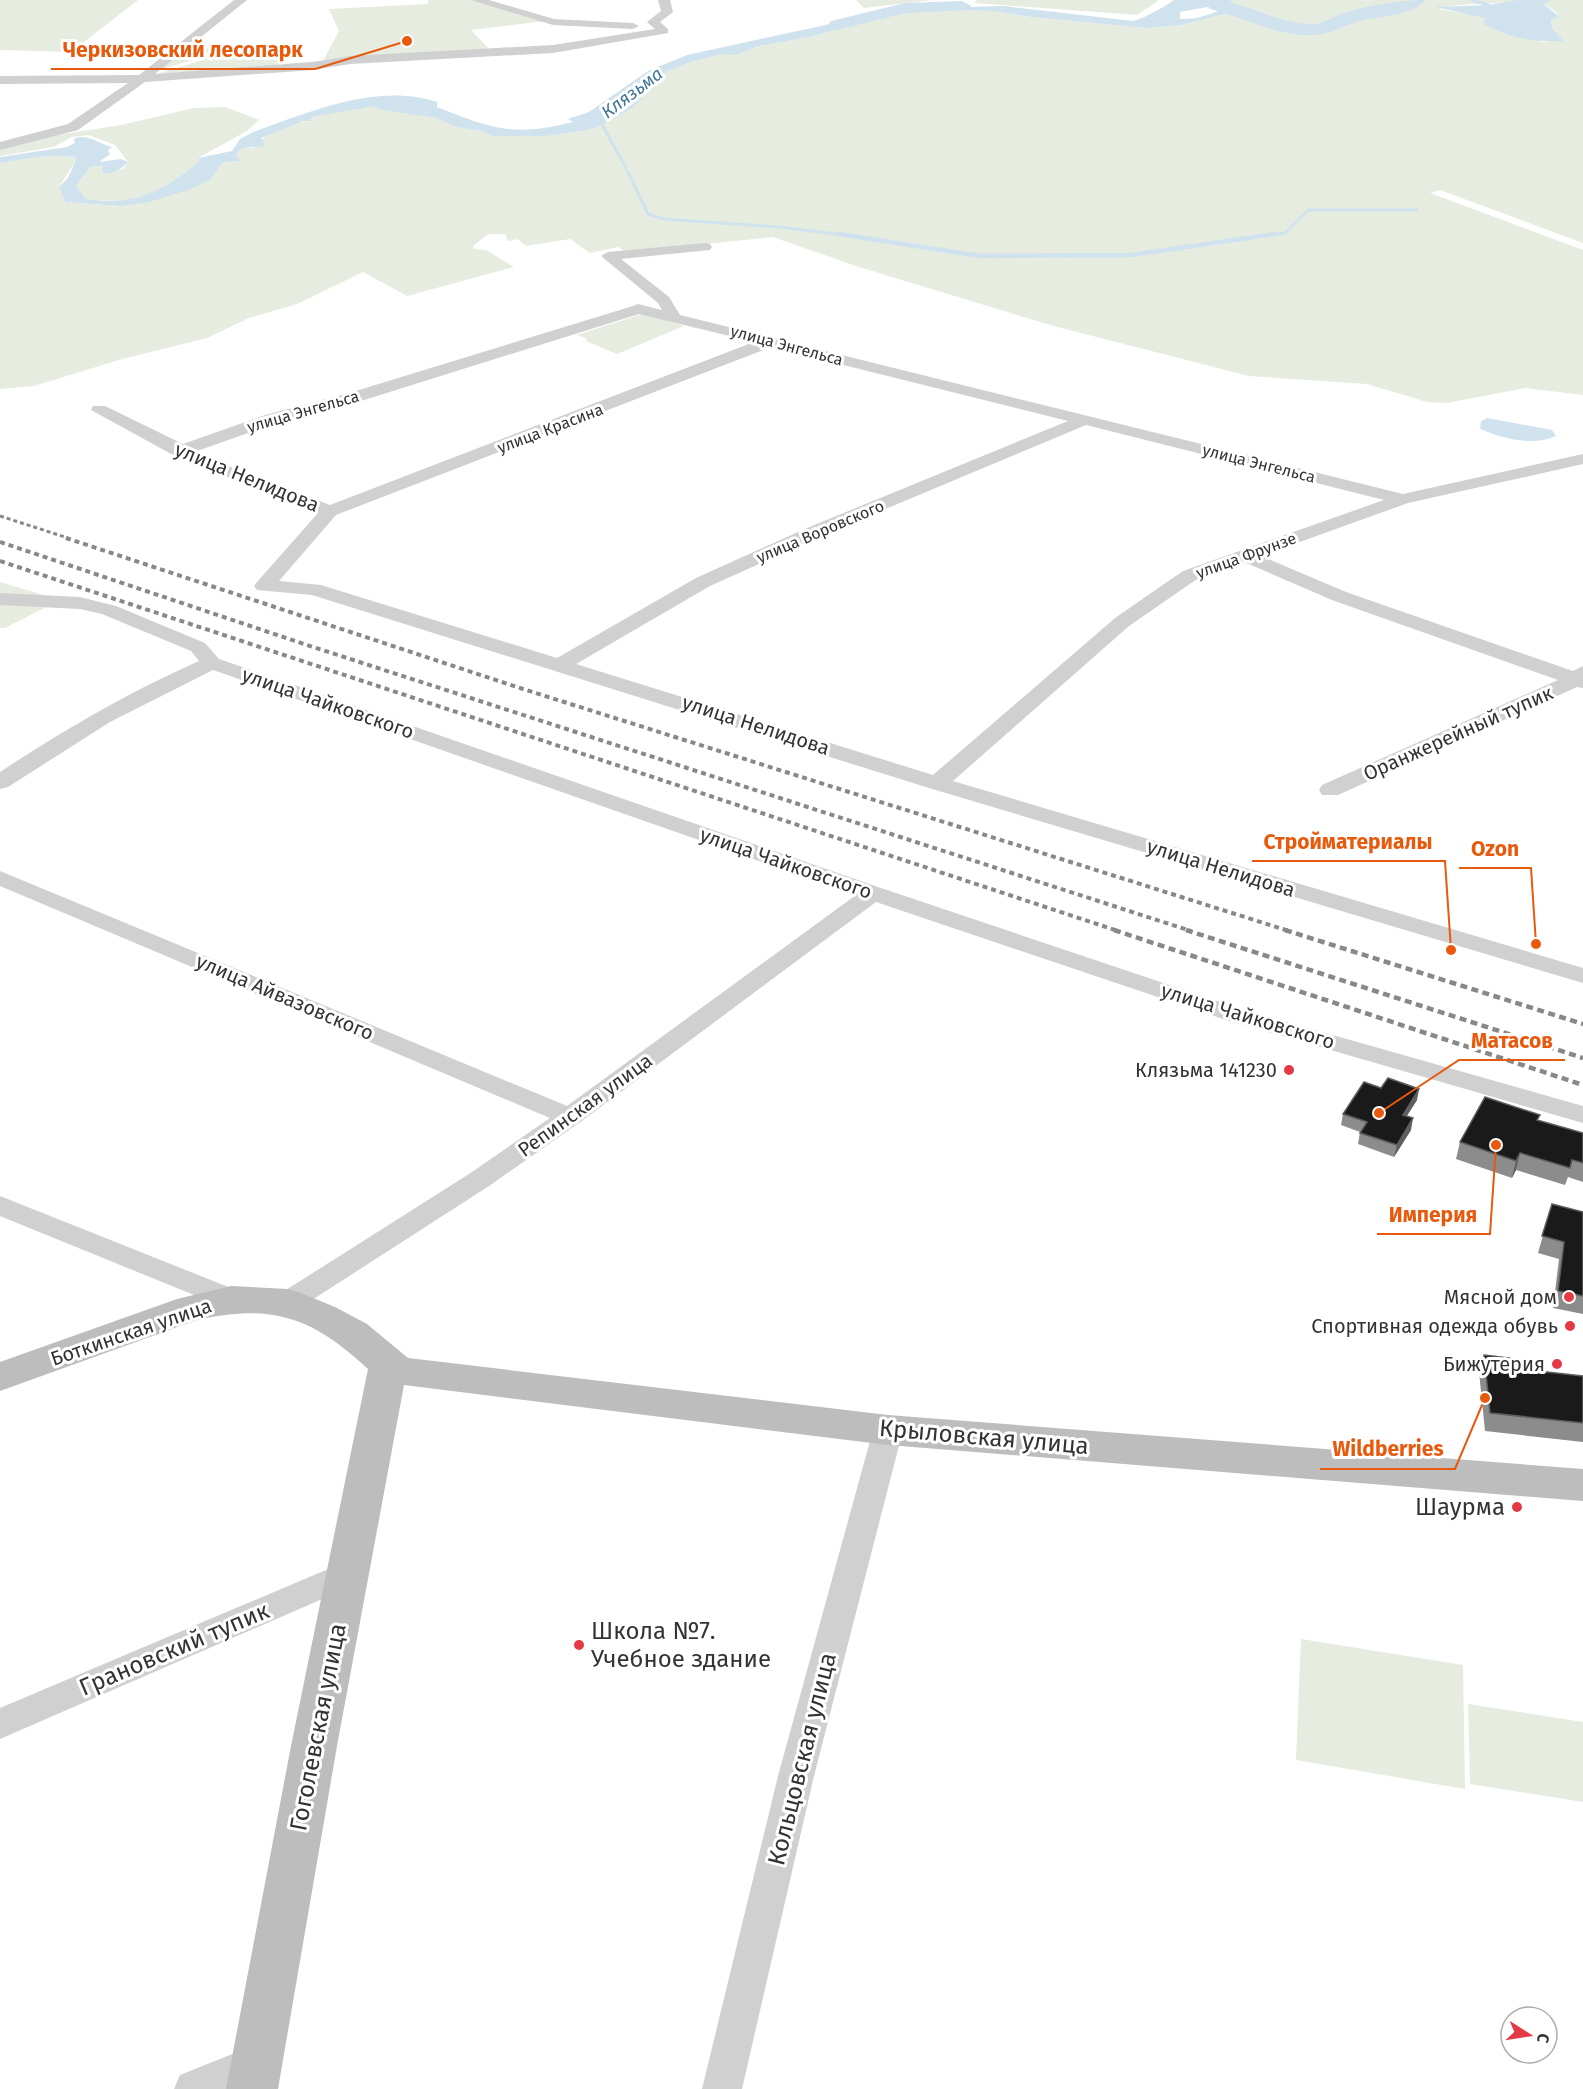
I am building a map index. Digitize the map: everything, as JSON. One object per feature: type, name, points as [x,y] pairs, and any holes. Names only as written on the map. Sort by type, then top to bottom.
[{"type":"street","points":[[0,146],[73,127],[142,79],[241,0]]},
{"type":"street","points":[[477,0],[554,22],[625,25],[664,31]]},
{"type":"street","points":[[664,0],[667,12],[653,22],[664,31]]},
{"type":"street","points":[[0,80],[142,79],[313,66],[350,60],[553,49],[664,31]]},
{"type":"street","points":[[673,316],[664,300],[608,256],[705,247]]},
{"type":"street","name":"улица Энгельса","points":[[179,451],[271,419],[355,397],[638,309],[1403,499]]},
{"type":"street","name":"улица Красина","points":[[330,511],[769,342]]},
{"type":"street","name":"улица Нелидова","points":[[99,410],[179,451],[229,473],[330,511],[264,586],[314,588],[937,783],[1583,976]]},
{"type":"street","name":"улица Воровского","points":[[562,664],[703,582],[814,532],[1087,419]]},
{"type":"street","name":"улица Фрунзе","points":[[937,783],[1122,622],[1190,575],[1403,499],[1583,459]]},
{"type":"street","points":[[1245,556],[1338,596],[1581,678]]},
{"type":"street","name":"улица Чайковского","points":[[0,599],[80,603],[109,610],[198,647],[212,663],[873,893],[1232,1014],[1583,1115]]},
{"type":"street","points":[[0,782],[34,759],[175,678],[212,663]]},
{"type":"street","name":"Оранжерейный тупик","points":[[1330,790],[1581,678]]},
{"type":"street","name":"улица Айвазовского","points":[[0,878],[570,1117]]},
{"type":"street","name":"Репинская улица","points":[[288,1302],[479,1180],[570,1117],[873,893]]},
{"type":"street","points":[[0,1205],[231,1299]]},
{"type":"street","name":"Боткинская улица","points":[[0,1377],[190,1308],[231,1299],[288,1302],[322,1316],[354,1334],[388,1365]]},
{"type":"street","name":"Крыловская улица","points":[[388,1365],[402,1371],[448,1377],[888,1430],[1583,1485]]},
{"type":"street","name":"Гоголевская улица","points":[[254,2076],[388,1365]]},
{"type":"street","name":"Кольцовская улица","points":[[722,2089],[796,1776],[888,1430]]},
{"type":"street","name":"Грановский тупик","points":[[0,1724],[347,1574]]},
{"type":"street","points":[[194,2089],[254,2076]]},
{"type":"shaded area","points":[[0,0],[138,0],[71,52],[0,50]]},
{"type":"shaded area","points":[[428,0],[480,0],[546,21],[471,30],[491,51],[157,74],[235,50],[283,50],[281,64],[323,61],[339,31],[329,9],[428,4]]},
{"type":"shaded area","points":[[856,0],[933,0],[864,8]]},
{"type":"shaded area","points":[[977,0],[1158,1],[1137,15],[974,3]]},
{"type":"shaded area","points":[[1234,0],[1517,0],[1455,5],[1438,9],[1481,16],[1542,42],[1563,40],[1552,28],[1551,20],[1560,17],[1543,4],[1552,0],[1583,0],[1583,243],[1440,190],[1430,193],[1583,250],[1583,395],[1525,388],[1447,403],[1427,402],[1367,384],[1249,376],[1050,325],[856,266],[773,237],[626,252],[618,247],[590,253],[570,239],[526,246],[518,239],[508,241],[505,234],[488,234],[473,246],[474,249],[486,250],[514,267],[407,296],[363,272],[297,304],[249,318],[207,338],[122,359],[34,386],[0,389],[0,163],[44,156],[78,157],[59,187],[65,202],[121,206],[211,179],[222,163],[237,162],[235,155],[242,148],[254,148],[271,133],[287,126],[310,121],[311,117],[375,106],[381,110],[436,118],[456,127],[481,131],[492,136],[547,136],[595,128],[633,108],[663,73],[691,62],[810,37],[898,13],[926,9],[992,11],[1147,28],[1181,25],[1224,14],[1252,15],[1268,20],[1226,4]]},
{"type":"shaded area","points":[[190,47],[230,49],[152,72]]},
{"type":"shaded area","points":[[225,107],[259,120],[247,131],[198,158],[200,162],[173,182],[134,198],[86,199],[76,186],[90,167],[103,166],[107,173],[123,169],[128,162],[115,145],[88,135],[72,137],[53,147],[0,156],[0,144],[121,125],[194,108]]},
{"type":"shaded area","points":[[645,313],[684,326],[617,354],[577,335]]},
{"type":"shaded area","points":[[0,582],[60,600],[5,628],[0,628]]},
{"type":"shaded area","points":[[1301,1639],[1463,1665],[1465,1789],[1296,1760]]},
{"type":"shaded area","points":[[1468,1704],[1583,1722],[1583,1802],[1470,1784]]},
{"type":"water","points":[[1174,0],[1234,0],[1226,4],[1259,13],[1269,20],[1252,15],[1224,14],[1181,25],[1147,28],[992,11],[926,9],[898,13],[810,37],[759,46],[735,55],[723,54],[691,62],[663,73],[633,108],[595,128],[582,131],[547,136],[492,136],[481,131],[456,127],[436,118],[381,110],[375,106],[312,117],[310,121],[303,121],[261,138],[264,142],[263,146],[242,148],[235,155],[241,161],[222,163],[211,179],[191,189],[149,202],[121,206],[65,202],[59,187],[68,178],[77,157],[44,156],[0,163],[0,157],[67,147],[75,143],[74,139],[89,138],[112,147],[108,150],[110,154],[99,162],[121,159],[128,162],[109,173],[102,173],[103,166],[90,167],[76,186],[86,199],[103,201],[134,198],[160,189],[173,181],[199,162],[198,158],[232,151],[240,139],[253,132],[320,108],[368,97],[391,95],[437,102],[437,107],[473,121],[503,128],[518,130],[552,127],[573,122],[568,119],[589,112],[648,71],[687,55],[899,9],[1004,6],[1133,21]],"holes":[[[1213,6],[1225,9],[1197,18],[1180,19],[1180,12]]]},
{"type":"water","points":[[1517,0],[1552,0],[1543,4],[1560,17],[1551,20],[1552,28],[1564,41],[1542,41],[1513,36],[1484,24],[1485,18],[1435,7],[1488,5]]},
{"type":"water","points":[[1487,418],[1552,430],[1556,436],[1537,441],[1507,438],[1480,429],[1481,421]]},
{"type":"building","points":[[1388,1078],[1419,1089],[1403,1115],[1413,1118],[1397,1145],[1360,1133],[1367,1122],[1343,1114],[1364,1082],[1381,1088]]},
{"type":"building","points":[[1485,1097],[1540,1115],[1537,1120],[1583,1133],[1583,1163],[1572,1160],[1570,1168],[1520,1153],[1516,1161],[1460,1142]]},
{"type":"building","points":[[1552,1204],[1583,1212],[1583,1296],[1558,1291],[1564,1242],[1542,1236]]},
{"type":"building","points":[[1484,1355],[1527,1360],[1529,1370],[1583,1376],[1583,1423],[1490,1413]]},
{"type":"waterway","points":[[1216,5],[1232,8],[1278,24],[1313,29],[1324,28],[1345,18],[1381,12],[1416,0]]},
{"type":"waterway","points":[[1472,0],[1488,5]]},
{"type":"waterway","name":"Клязьма","points":[[837,25],[905,8],[962,6]]},
{"type":"waterway","points":[[599,119],[626,168]]},
{"type":"waterway","points":[[628,172],[648,214],[664,219],[778,227],[851,236]]},
{"type":"waterway","points":[[1265,236],[1285,233],[1308,210],[1417,210]]},
{"type":"waterway","points":[[839,234],[851,236]]},
{"type":"waterway","points":[[851,236],[980,256],[1131,255],[1275,234]]},
{"type":"railway","points":[[0,516],[71,539]]},
{"type":"railway","points":[[66,538],[523,689],[1289,931]]},
{"type":"railway","points":[[0,542],[313,647],[1191,931]]},
{"type":"railway","points":[[0,561],[1118,931]]},
{"type":"railway","points":[[1114,930],[1583,1085]]},
{"type":"railway","points":[[1186,930],[1583,1058]]},
{"type":"railway","points":[[1285,930],[1583,1024]]},
{"type":"place","name":"Черкизовский лесопарк","points":[[407,41]]},
{"type":"place","name":"Ozon","points":[[1536,944]]},
{"type":"place","name":"Стройматериалы","points":[[1451,950]]},
{"type":"place","name":"Клязьма 141230","points":[[1289,1070]]},
{"type":"place","name":"Матасов","points":[[1379,1113]]},
{"type":"place","name":"Империя","points":[[1496,1145]]},
{"type":"place","name":"Мясной дом","points":[[1569,1297]]},
{"type":"place","name":"Спортивная одежда обувь","points":[[1570,1326]]},
{"type":"place","name":"Бижутерия","points":[[1557,1364]]},
{"type":"place","name":"Wildberries","points":[[1485,1398]]},
{"type":"place","name":"Шаурма","points":[[1517,1507]]},
{"type":"place","name":"Школа №7. Учебное здание","points":[[579,1645]]}]
